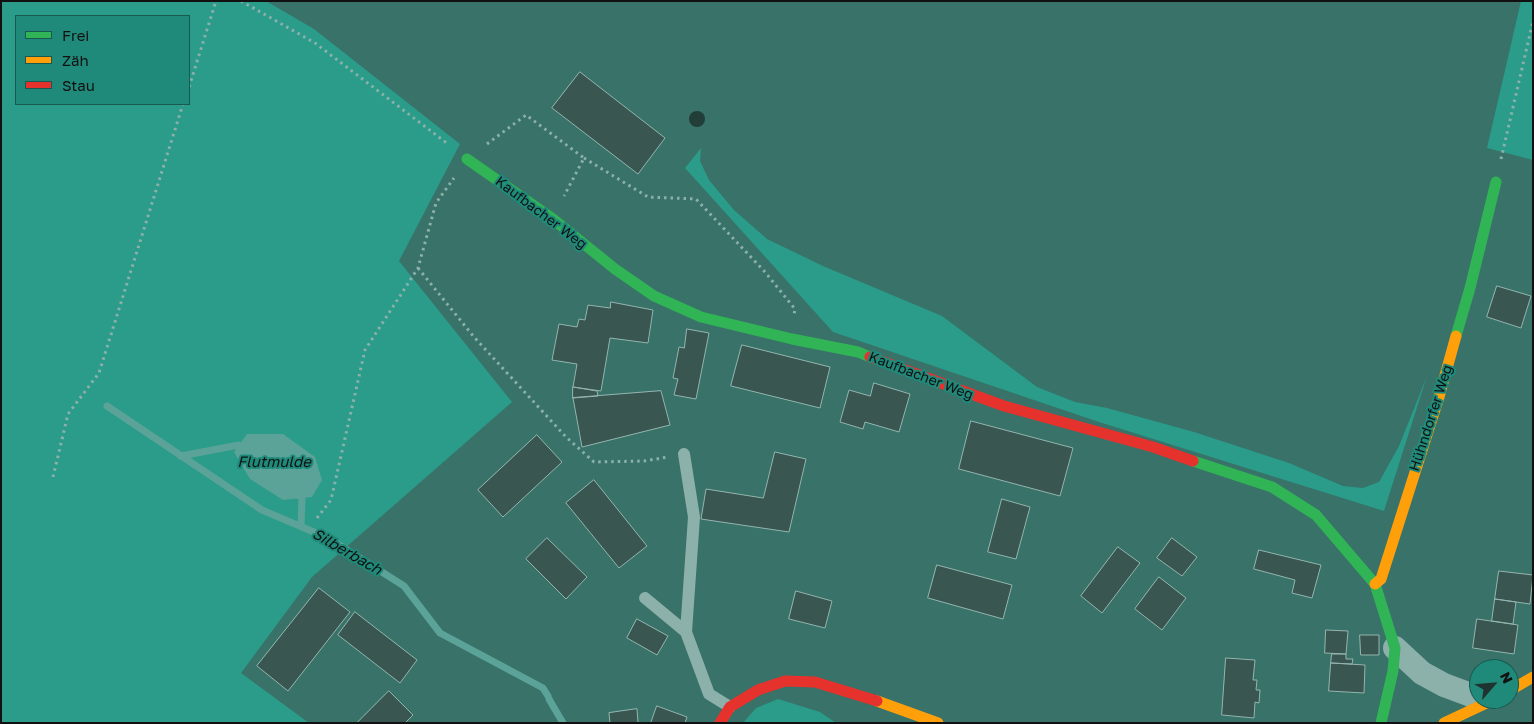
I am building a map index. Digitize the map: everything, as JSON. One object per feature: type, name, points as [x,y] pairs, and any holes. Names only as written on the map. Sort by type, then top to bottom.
[{"type":"street","name":"Kaufbacher Weg","points":[[467,159],[553,219],[615,269],[654,296],[701,317],[792,340],[858,352],[1004,406],[1153,448],[1272,487],[1316,515],[1375,584]]},
{"type":"street","name":"Hühndorfer Weg","points":[[1375,584],[1381,580],[1406,494],[1439,397],[1470,288],[1496,182]]},
{"type":"street","points":[[1375,584],[1395,648],[1393,672],[1381,723]]},
{"type":"street","points":[[1395,648],[1422,673],[1444,685],[1469,692]]},
{"type":"street","points":[[1519,684],[1533,677]]},
{"type":"street","points":[[720,723],[730,707],[758,690],[785,681],[815,682],[850,692],[938,723]]},
{"type":"street","points":[[1444,723],[1470,709]]},
{"type":"lane","points":[[684,454],[694,517],[686,632],[709,694],[730,707]]},
{"type":"lane","points":[[645,598],[686,632]]},
{"type":"path","points":[[190,84],[216,1]]},
{"type":"path","points":[[240,1],[314,44],[467,159]]},
{"type":"path","points":[[1496,182],[1533,21]]},
{"type":"path","points":[[53,476],[68,414],[99,373],[183,105]]},
{"type":"path","points":[[317,518],[331,500],[364,350],[418,268],[436,203],[467,159],[526,115],[584,158],[648,198],[696,199],[765,272],[795,309],[792,340]]},
{"type":"path","points":[[553,219],[584,158]]},
{"type":"path","points":[[418,268],[474,337],[566,437],[594,462],[644,461],[684,454]]},
{"type":"green space","points":[[1,1],[266,1],[314,29],[460,144],[399,261],[512,402],[312,577],[241,673],[309,723],[1,723]]},
{"type":"green space","points":[[1521,1],[1533,1],[1533,160],[1487,148]]},
{"type":"green space","points":[[701,148],[700,161],[709,180],[734,210],[767,239],[823,266],[942,316],[1037,387],[1075,402],[1107,408],[1194,432],[1289,463],[1343,486],[1363,488],[1379,482],[1399,446],[1427,376],[1384,511],[1099,422],[833,332],[685,168]]},
{"type":"green space","points":[[778,699],[820,712],[836,723],[743,723],[756,708]]},
{"type":"water","name":"Flutmulde","points":[[247,434],[283,434],[315,457],[322,480],[312,497],[283,500],[250,479],[234,452]]},
{"type":"building","points":[[580,72],[665,138],[638,174],[552,108]]},
{"type":"building","points":[[1497,286],[1531,296],[1521,328],[1487,317]]},
{"type":"building","points":[[611,302],[653,310],[648,343],[610,338],[601,391],[573,387],[577,364],[552,360],[559,324],[577,327],[579,319],[585,320],[588,305],[610,308]]},
{"type":"building","points":[[687,329],[709,333],[696,399],[674,395],[678,379],[673,378],[679,347],[684,348]]},
{"type":"building","points":[[742,345],[830,367],[820,408],[731,386]]},
{"type":"building","points":[[874,383],[910,394],[899,432],[865,422],[863,429],[840,422],[849,390],[870,396]]},
{"type":"building","points":[[573,387],[597,391],[598,396],[573,398]]},
{"type":"building","points":[[661,391],[670,425],[582,447],[573,398]]},
{"type":"building","points":[[971,421],[1073,448],[1060,496],[959,469]]},
{"type":"building","points":[[537,435],[562,462],[503,517],[478,490]]},
{"type":"building","points":[[775,452],[806,459],[789,532],[701,519],[706,489],[763,498]]},
{"type":"building","points":[[594,480],[647,546],[619,568],[566,503]]},
{"type":"building","points":[[1002,499],[1030,507],[1016,559],[988,552]]},
{"type":"building","points":[[547,538],[587,577],[566,599],[526,559]]},
{"type":"building","points":[[1172,538],[1197,557],[1182,576],[1157,558]]},
{"type":"building","points":[[1118,547],[1140,563],[1102,613],[1081,596]]},
{"type":"building","points":[[1259,550],[1321,565],[1312,598],[1292,593],[1295,580],[1254,569]]},
{"type":"building","points":[[937,565],[1012,585],[1003,619],[928,598]]},
{"type":"building","points":[[1499,571],[1533,575],[1530,604],[1495,599]]},
{"type":"building","points":[[1159,577],[1186,598],[1162,630],[1135,609]]},
{"type":"building","points":[[319,588],[350,612],[288,691],[257,666]]},
{"type":"building","points":[[796,591],[832,601],[825,628],[789,619]]},
{"type":"building","points":[[1495,599],[1516,602],[1513,624],[1492,621]]},
{"type":"building","points":[[355,612],[417,660],[400,683],[338,635]]},
{"type":"building","points":[[637,619],[668,636],[657,655],[627,638]]},
{"type":"building","points":[[1477,619],[1518,625],[1514,654],[1473,648]]},
{"type":"building","points":[[1326,630],[1348,631],[1346,654],[1325,653]]},
{"type":"building","points":[[1360,635],[1379,635],[1379,655],[1361,655]]},
{"type":"building","points":[[1332,654],[1346,654],[1346,659],[1353,659],[1352,664],[1331,663]]},
{"type":"building","points":[[1226,658],[1255,660],[1253,680],[1257,680],[1256,690],[1260,690],[1259,703],[1255,702],[1254,718],[1222,715]]},
{"type":"building","points":[[1331,663],[1365,665],[1364,693],[1329,691]]},
{"type":"building","points":[[389,691],[413,715],[405,723],[357,723]]},
{"type":"building","points":[[657,706],[687,717],[685,723],[651,723]]},
{"type":"building","points":[[637,709],[638,723],[610,723],[609,713]]},
{"type":"waterway","name":"Silberbach","points":[[107,406],[262,510],[330,539],[404,586],[440,633],[543,688],[548,696]]},
{"type":"waterway","points":[[181,456],[239,445],[246,450]]},
{"type":"waterway","points":[[296,493],[302,498],[301,526]]},
{"type":"waterway","name":"Silberbach","points":[[549,699],[563,723]]},
{"type":"traffic: fast","points":[[467,159],[553,219],[615,269],[654,296],[701,317],[792,339],[858,352],[870,357]]},
{"type":"traffic: fast","points":[[1456,336],[1496,182]]},
{"type":"traffic: fast","points":[[1193,461],[1272,487],[1316,515],[1375,584],[1395,648],[1393,671],[1381,723]]},
{"type":"traffic: slow","points":[[1375,584],[1381,579],[1439,397],[1456,336]]},
{"type":"traffic: slow","points":[[1519,685],[1533,677]]},
{"type":"traffic: slow","points":[[877,701],[938,723]]},
{"type":"traffic: slow","points":[[1444,723],[1474,709]]},
{"type":"traffic: jam","points":[[870,357],[1004,406],[1153,447],[1193,461]]},
{"type":"traffic: jam","points":[[720,723],[730,707],[758,690],[785,681],[815,682],[877,701]]}]
